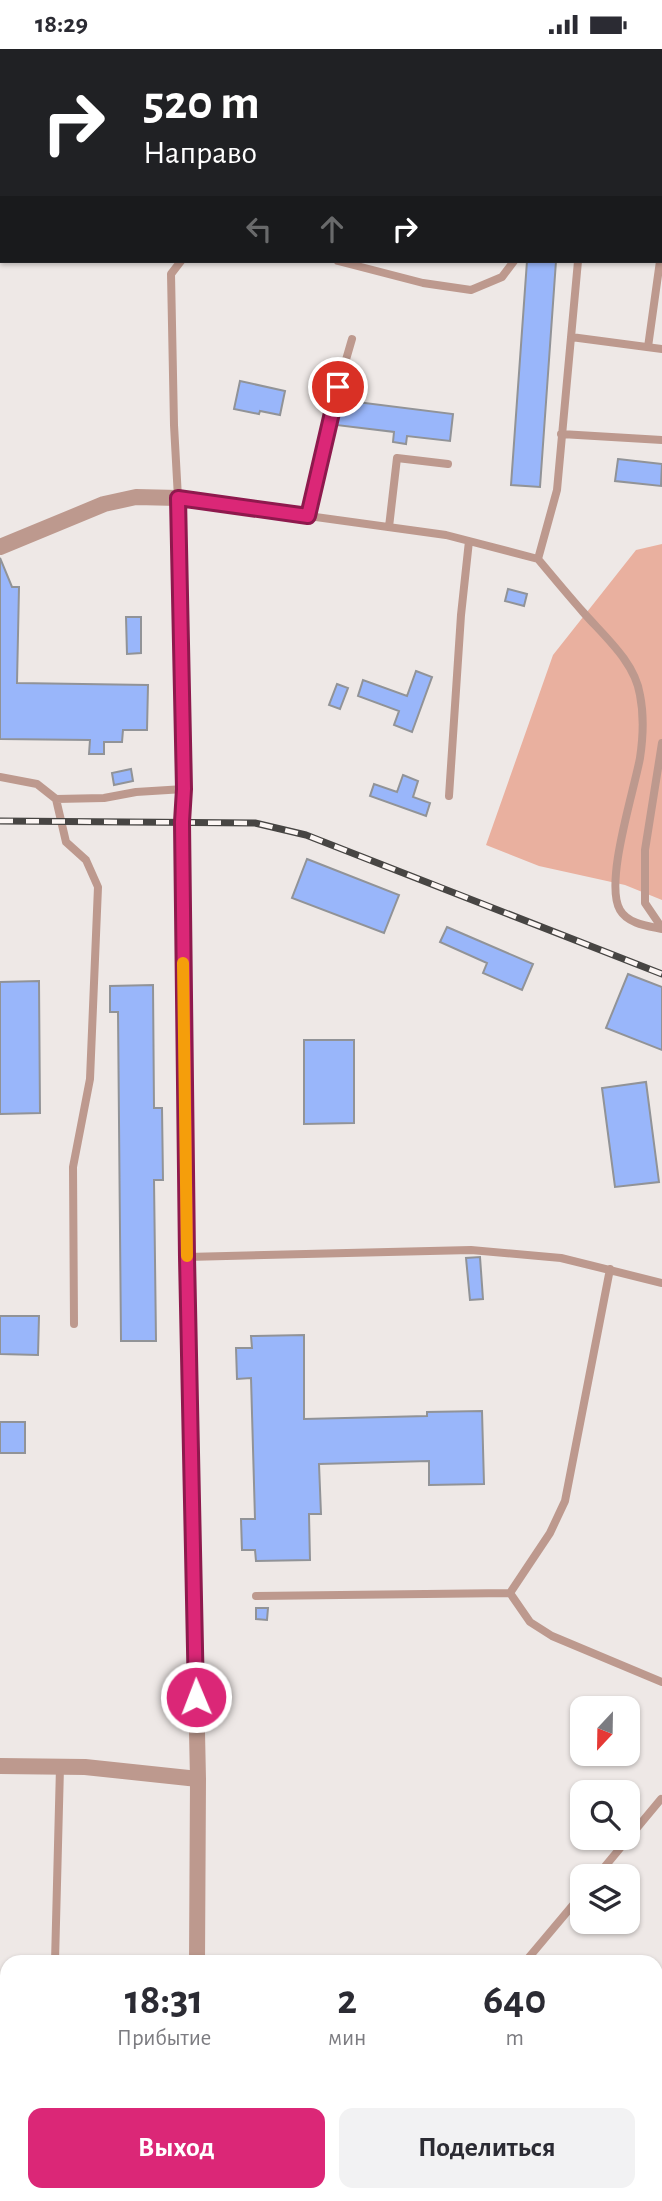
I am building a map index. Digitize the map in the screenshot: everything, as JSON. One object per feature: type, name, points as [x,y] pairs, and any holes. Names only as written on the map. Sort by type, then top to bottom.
[{"type":"street","points":[[0,547],[104,504],[136,497],[178,498],[184,789],[182,836],[187,1257],[198,1779],[197,1955]]},
{"type":"street","points":[[0,1766],[85,1767],[198,1779]]},
{"type":"lane","points":[[179,263],[171,274],[178,498],[446,535],[538,559],[617,650],[634,674],[640,693],[643,723],[640,757],[616,869],[615,893],[618,908],[626,918],[662,928]]},
{"type":"lane","points":[[346,263],[423,283],[471,290],[502,277],[512,263]]},
{"type":"lane","points":[[538,559],[557,490],[578,263]]},
{"type":"lane","points":[[648,347],[660,263]]},
{"type":"lane","points":[[571,337],[662,349]]},
{"type":"lane","points":[[308,516],[331,411],[352,339]]},
{"type":"lane","points":[[561,435],[662,437]]},
{"type":"lane","points":[[389,527],[397,458],[448,464]]},
{"type":"lane","points":[[449,796],[461,615],[469,541]]},
{"type":"lane","points":[[662,743],[645,850],[645,903],[662,928]]},
{"type":"lane","points":[[0,777],[37,784],[56,799],[66,842],[86,860],[98,887],[90,1079],[73,1167],[74,1324]]},
{"type":"lane","points":[[56,799],[104,798],[136,792],[184,789]]},
{"type":"lane","points":[[187,1257],[471,1250],[561,1258],[662,1283]]},
{"type":"lane","points":[[510,1593],[551,1533],[565,1500],[610,1269]]},
{"type":"lane","points":[[256,1596],[510,1593]]},
{"type":"lane","points":[[510,1593],[530,1622],[552,1636],[662,1682]]},
{"type":"lane","points":[[55,1955],[60,1767]]},
{"type":"lane","points":[[607,1864],[661,1799]]},
{"type":"lane","points":[[531,1955],[570,1908]]},
{"type":"shaded area","points":[[662,544],[662,900],[625,885],[539,866],[486,845],[553,655],[636,550]]},
{"type":"building","points":[[527,263],[556,263],[540,487],[511,485]]},
{"type":"building","points":[[240,381],[285,391],[280,415],[234,409]]},
{"type":"building","points":[[341,400],[453,414],[450,441],[407,436],[406,444],[393,442],[394,432],[336,425]]},
{"type":"building","points":[[618,459],[662,464],[661,486],[615,481]]},
{"type":"building","points":[[0,558],[12,587],[19,587],[17,683],[148,685],[147,730],[123,730],[122,742],[104,742],[104,754],[89,754],[90,740],[0,739]]},
{"type":"building","points":[[508,589],[527,594],[524,606],[505,601]]},
{"type":"building","points":[[126,617],[141,617],[141,653],[127,654]]},
{"type":"building","points":[[416,671],[432,677],[412,732],[394,725],[399,711],[358,696],[363,680],[407,696]]},
{"type":"building","points":[[337,684],[348,688],[340,709],[329,705]]},
{"type":"building","points":[[131,769],[133,781],[114,785],[112,773]]},
{"type":"building","points":[[403,775],[418,781],[413,797],[430,803],[426,816],[370,796],[374,784],[397,792]]},
{"type":"building","points":[[307,859],[399,895],[384,933],[292,898]]},
{"type":"building","points":[[447,927],[533,964],[522,990],[483,973],[487,963],[440,942]]},
{"type":"building","points":[[628,974],[662,987],[662,1050],[606,1028]]},
{"type":"building","points":[[39,981],[40,1113],[0,1114],[0,982]]},
{"type":"building","points":[[153,985],[154,1108],[162,1108],[163,1180],[154,1180],[156,1341],[121,1341],[118,1012],[110,1012],[110,986]]},
{"type":"building","points":[[304,1040],[354,1040],[354,1123],[304,1124]]},
{"type":"building","points":[[646,1082],[659,1182],[615,1187],[602,1088]]},
{"type":"building","points":[[480,1257],[483,1299],[470,1300],[466,1258]]},
{"type":"building","points":[[0,1316],[39,1316],[38,1355],[0,1354]]},
{"type":"building","points":[[304,1335],[304,1419],[427,1416],[427,1412],[482,1411],[484,1484],[429,1485],[429,1461],[319,1464],[321,1514],[309,1514],[310,1560],[256,1561],[255,1550],[242,1550],[241,1519],[255,1519],[251,1378],[237,1379],[236,1348],[252,1348],[251,1336]]},
{"type":"building","points":[[0,1422],[25,1422],[25,1453],[0,1453]]},
{"type":"building","points":[[256,1608],[268,1608],[267,1620],[256,1619]]},
{"type":"railway","points":[[0,821],[255,823],[306,835],[662,974]]},
{"type":"slow traffic","points":[[183,963],[187,1256]]},
{"type":"route","points":[[196,1697],[187,1257],[182,822],[184,789],[178,498],[308,516],[338,387]]}]
